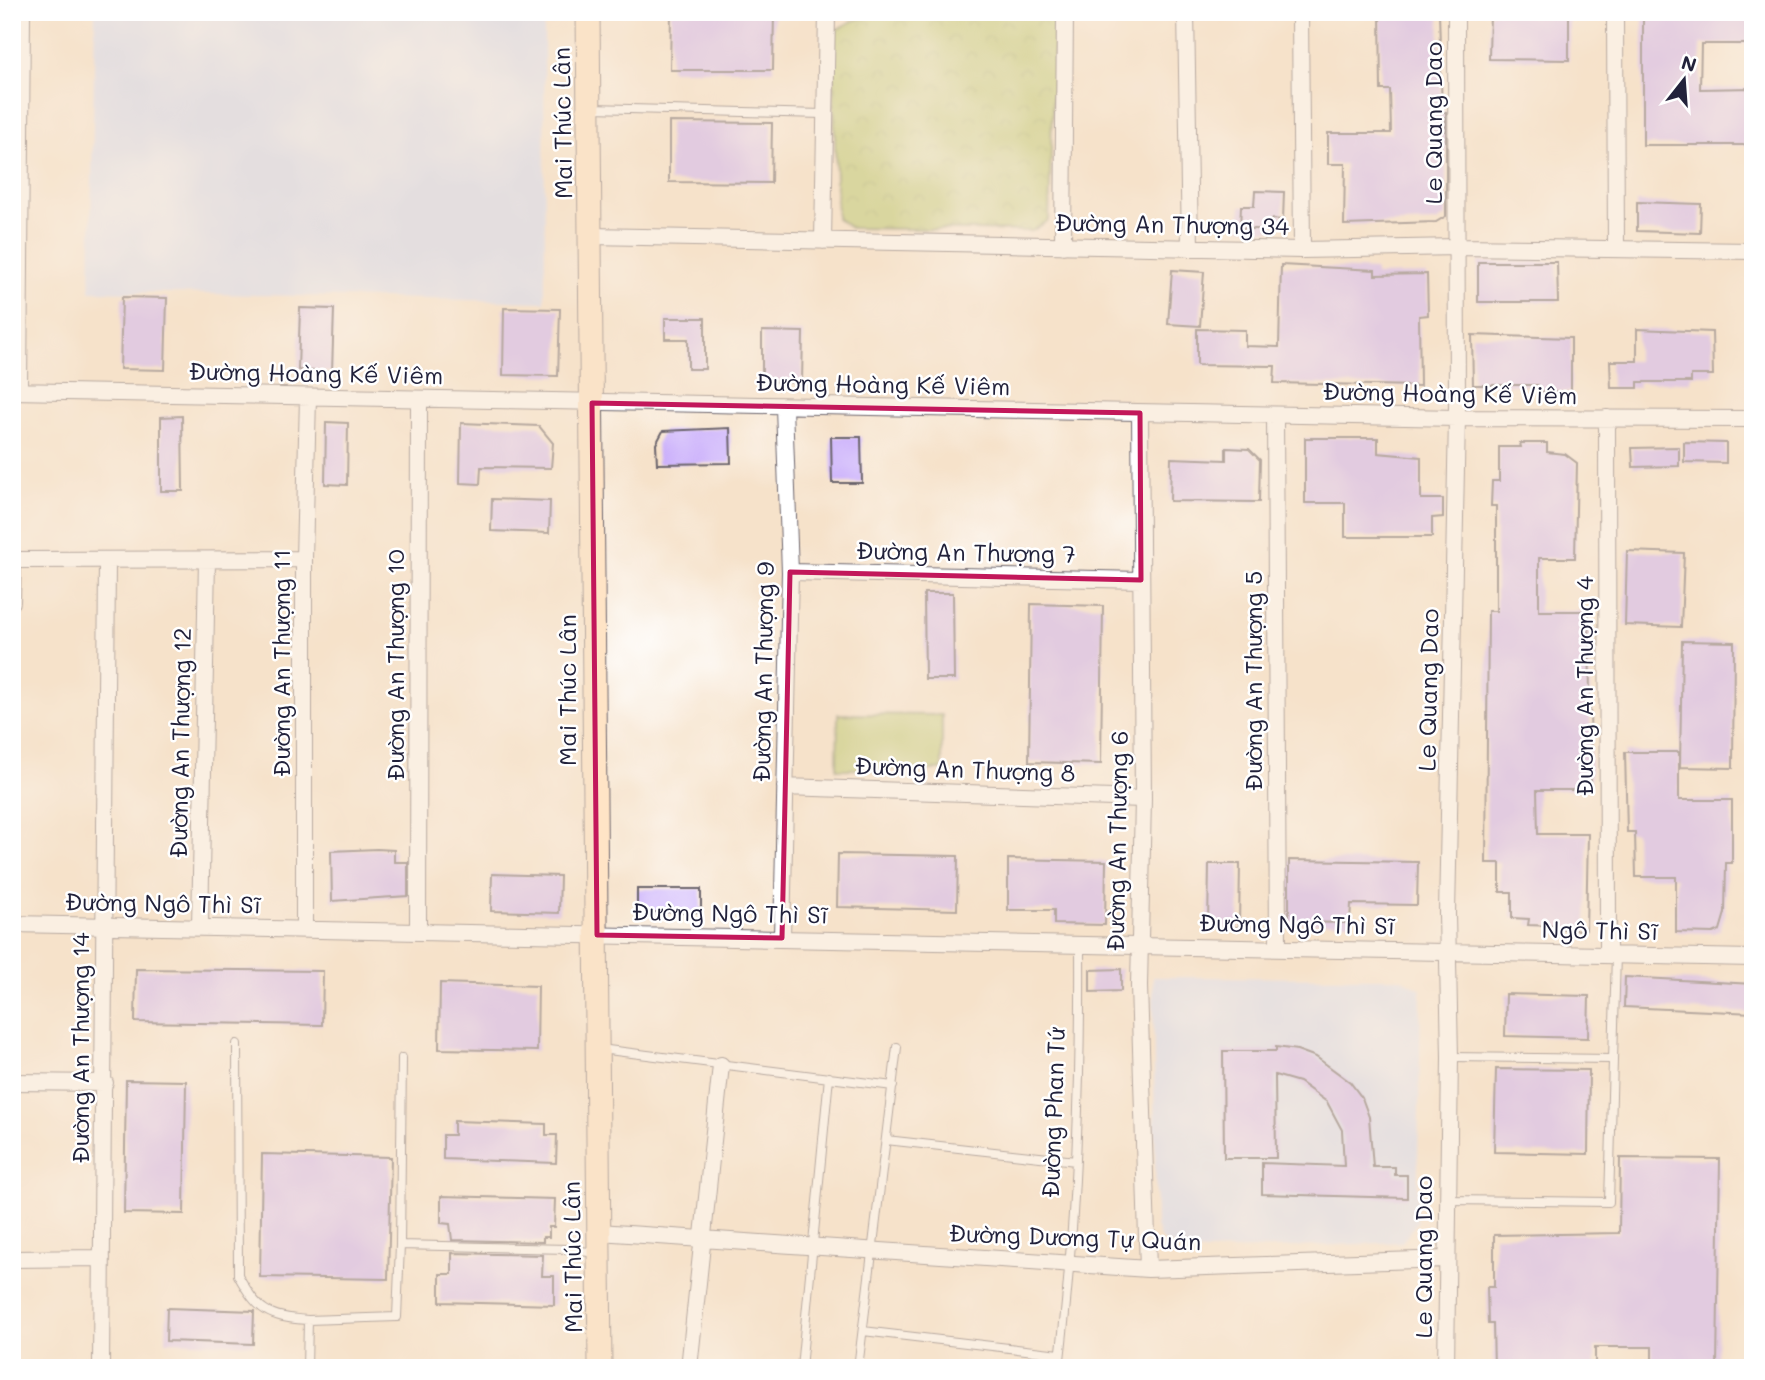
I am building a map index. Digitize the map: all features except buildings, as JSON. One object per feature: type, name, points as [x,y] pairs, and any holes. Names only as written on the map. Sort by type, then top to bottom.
[{"type":"street","points":[[16,391],[22,12]]},
{"type":"street","name":"Mai Thúc Lân","points":[[588,12],[600,1368]]},
{"type":"street","points":[[822,241],[827,12]]},
{"type":"street","points":[[1063,246],[1065,12]]},
{"type":"street","points":[[1186,12],[1190,248]]},
{"type":"street","points":[[1300,12],[1302,250]]},
{"type":"street","name":"Le Quang Dao","points":[[1446,1368],[1446,1200],[1450,1057],[1446,951],[1457,418],[1456,12]]},
{"type":"street","points":[[1615,12],[1616,248]]},
{"type":"street","name":"Đường An Thượng 34","points":[[590,236],[1302,250],[1458,247],[1753,251]]},
{"type":"street","name":"Đường Hoàng Kế Viêm","points":[[16,391],[1140,413],[1753,419]]},
{"type":"street","name":"Đường An Thượng 11","points":[[304,929],[304,559],[308,397]]},
{"type":"street","name":"Đường An Thượng 10","points":[[418,931],[419,399]]},
{"type":"street","name":"Đường An Thượng 9","points":[[782,938],[790,572],[784,407]]},
{"type":"street","name":"Đường An Thượng 6","points":[[1140,413],[1143,799],[1139,945],[1147,1269]]},
{"type":"street","name":"Đường An Thượng 5","points":[[1275,415],[1278,947]]},
{"type":"street","name":"Đường An Thượng 4","points":[[1607,418],[1612,954]]},
{"type":"street","points":[[12,602],[13,559],[304,559]]},
{"type":"street","name":"Đường An Thượng 12","points":[[200,927],[207,559]]},
{"type":"street","name":"Đường An Thượng 14","points":[[101,1368],[107,561]]},
{"type":"street","name":"Đường An Thượng 7","points":[[790,572],[1140,580]]},
{"type":"street","name":"Đường An Thượng 8","points":[[785,787],[1143,799]]},
{"type":"street","name":"Đường Ngô Thì Sĩ","points":[[12,923],[1446,951]]},
{"type":"street","name":"Ngô Thì Sĩ","points":[[1446,951],[1753,958]]},
{"type":"street","points":[[690,1368],[721,1065]]},
{"type":"street","points":[[12,1082],[104,1083]]},
{"type":"street","name":"Đường Dương Tự Quán","points":[[599,1243],[703,1241],[1147,1269],[1446,1259]]},
{"type":"street","points":[[12,1259],[102,1258]]},
{"type":"lane","points":[[589,108],[823,114]]},
{"type":"lane","name":"Đường Phan Tứ","points":[[1059,1368],[1070,1264],[1081,1087],[1080,944]]},
{"type":"lane","points":[[1446,1200],[1609,1202],[1612,954]]},
{"type":"lane","points":[[237,1044],[238,1275],[254,1304],[278,1318],[308,1320],[397,1317],[402,1058]]},
{"type":"lane","points":[[858,1368],[897,1047]]},
{"type":"lane","points":[[597,1048],[892,1086]]},
{"type":"lane","points":[[1450,1057],[1611,1059]]},
{"type":"lane","points":[[801,1368],[829,1077]]},
{"type":"lane","points":[[886,1140],[1076,1161]]},
{"type":"lane","points":[[400,1245],[568,1249],[599,1243]]},
{"type":"lane","points":[[307,1368],[308,1320]]},
{"type":"lane","points":[[863,1331],[1060,1354]]},
{"type":"highlighted area","points":[[592,403],[1140,413],[1141,580],[790,572],[782,938],[597,935]]},
{"type":"shaded area","points":[[95,12],[544,12],[545,302],[90,291]]},
{"type":"shaded area","points":[[1153,977],[1401,978],[1421,989],[1417,1222],[1402,1242],[1187,1252],[1161,1240],[1156,1226]]},
{"type":"green space","points":[[883,12],[1055,12],[1049,220],[1032,231],[850,228],[837,218],[832,32],[852,21]]},
{"type":"green space","points":[[838,714],[942,715],[942,770],[837,769]]}]
